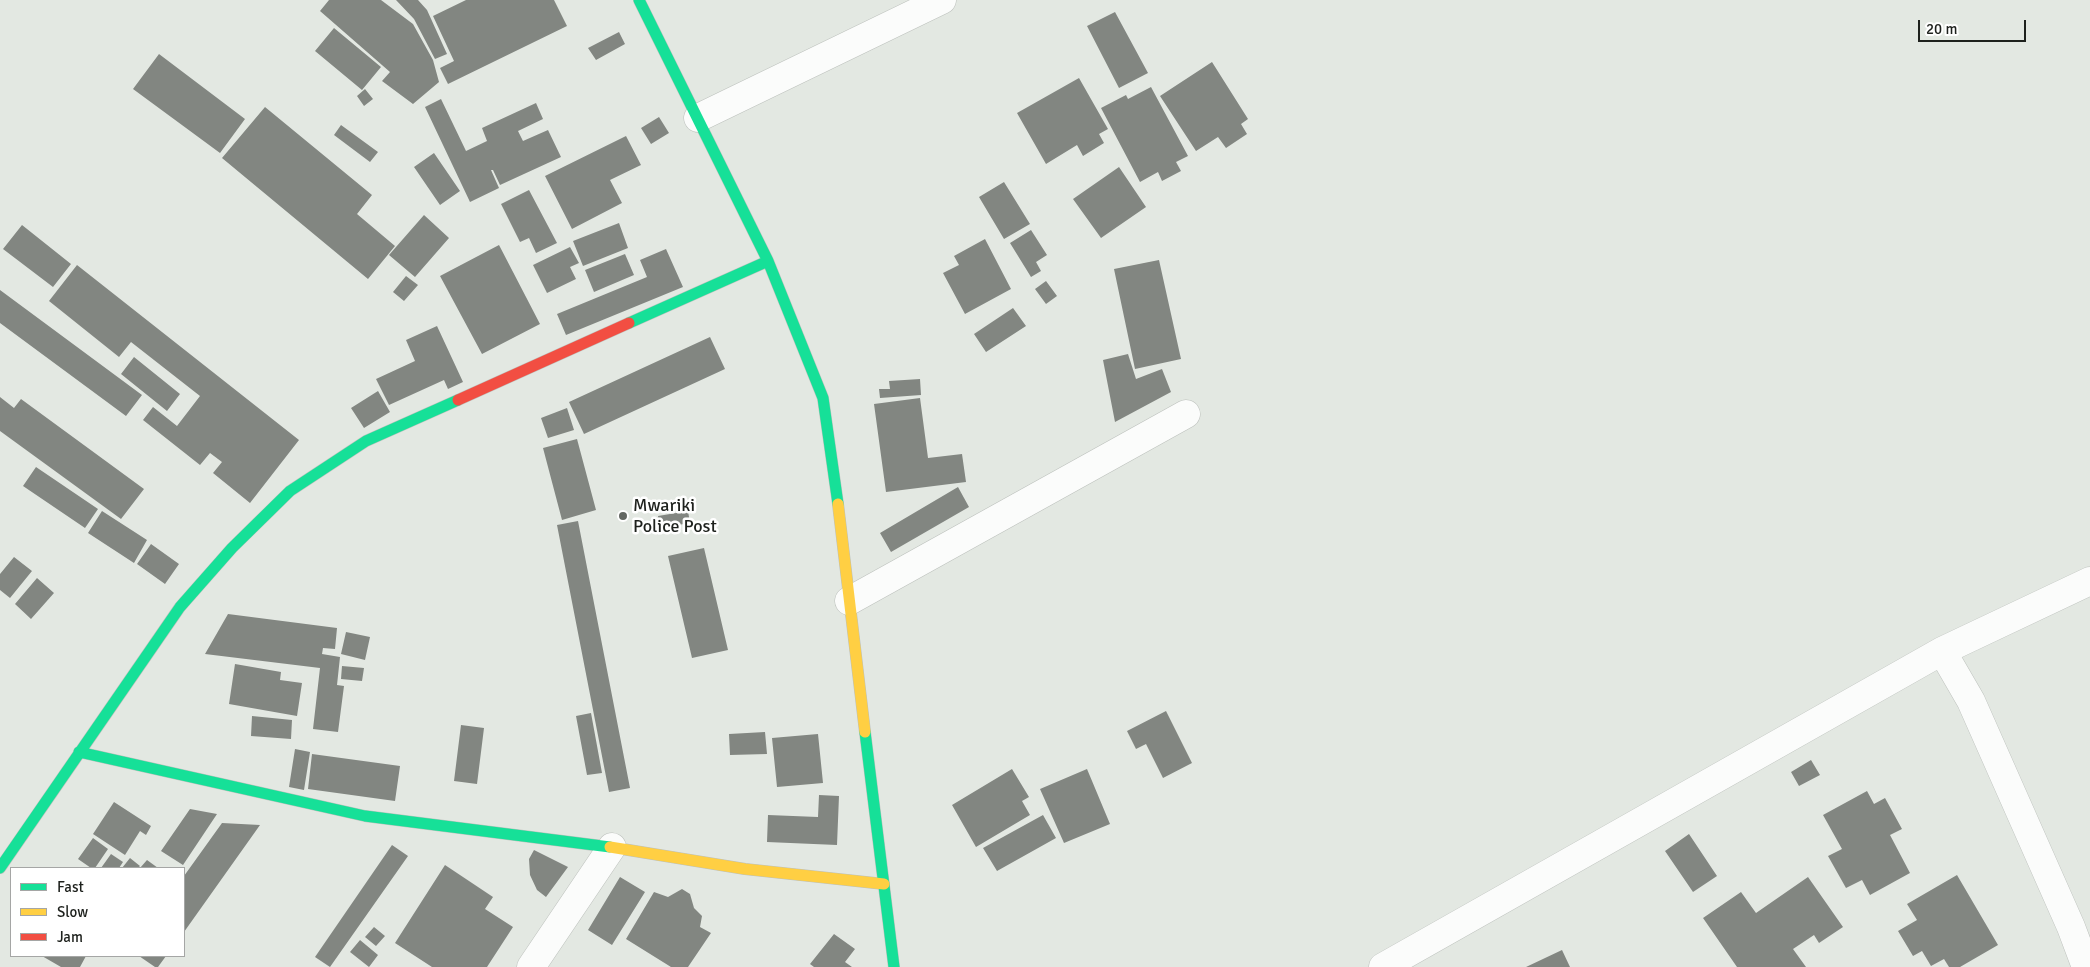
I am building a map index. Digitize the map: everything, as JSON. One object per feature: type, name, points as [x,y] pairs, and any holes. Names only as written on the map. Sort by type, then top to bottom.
[{"type":"street","points":[[640,0],[768,261],[823,398],[844,540],[849,601],[894,967]]},
{"type":"street","points":[[698,118],[942,0]]},
{"type":"street","points":[[0,868],[180,607],[232,548],[290,491],[366,441],[768,261]]},
{"type":"street","points":[[849,601],[1186,414]]},
{"type":"street","points":[[1383,967],[1942,651],[2090,581]]},
{"type":"street","points":[[1942,651],[1971,701],[2071,927],[2086,967]]},
{"type":"street","points":[[79,752],[365,816],[612,847],[745,869],[884,884]]},
{"type":"street","points":[[532,967],[612,847]]},
{"type":"building","points":[[329,0],[381,0],[413,24],[433,60],[439,82],[413,104],[382,81],[390,72],[320,11]]},
{"type":"building","points":[[396,0],[418,0],[427,10],[447,54],[435,59],[414,19]]},
{"type":"building","points":[[466,0],[554,0],[567,26],[448,84],[440,68],[454,61],[433,16]]},
{"type":"building","points":[[1115,12],[1148,73],[1119,88],[1087,26]]},
{"type":"building","points":[[334,28],[381,67],[362,90],[315,51]]},
{"type":"building","points":[[619,32],[625,44],[596,60],[588,48]]},
{"type":"building","points":[[159,54],[245,119],[220,153],[133,89]]},
{"type":"building","points":[[1212,62],[1248,119],[1241,124],[1247,134],[1226,148],[1218,137],[1196,151],[1160,96]]},
{"type":"building","points":[[1079,78],[1108,129],[1099,134],[1104,143],[1083,156],[1077,145],[1046,164],[1017,113]]},
{"type":"building","points":[[1151,87],[1188,156],[1176,162],[1181,171],[1162,181],[1158,172],[1140,182],[1101,108],[1126,95],[1128,99]]},
{"type":"building","points":[[365,89],[373,99],[364,106],[357,96]]},
{"type":"building","points":[[441,99],[466,151],[487,141],[482,128],[536,103],[543,119],[518,131],[523,141],[548,130],[561,157],[500,185],[493,170],[491,170],[499,188],[470,202],[425,107]]},
{"type":"building","points":[[265,107],[372,195],[357,214],[395,246],[368,279],[222,158]]},
{"type":"building","points":[[659,117],[669,133],[651,144],[641,128]]},
{"type":"building","points":[[341,125],[378,152],[370,162],[334,135]]},
{"type":"building","points":[[626,136],[641,165],[610,180],[622,203],[572,229],[545,176]]},
{"type":"building","points":[[434,153],[460,191],[440,205],[414,167]]},
{"type":"building","points":[[1119,167],[1146,207],[1101,238],[1073,199]]},
{"type":"building","points":[[1004,182],[1030,224],[1004,239],[979,197]]},
{"type":"building","points":[[529,190],[557,243],[536,253],[529,238],[520,242],[501,204]]},
{"type":"building","points":[[424,215],[449,238],[415,277],[389,255]]},
{"type":"building","points":[[619,223],[628,248],[583,266],[573,241]]},
{"type":"building","points":[[22,225],[71,264],[53,287],[3,249]]},
{"type":"building","points":[[1031,230],[1047,255],[1036,262],[1041,271],[1031,277],[1010,243]]},
{"type":"building","points":[[985,239],[1011,289],[965,314],[943,273],[959,265],[954,256]]},
{"type":"building","points":[[499,245],[540,324],[482,354],[440,276]]},
{"type":"building","points":[[570,247],[579,263],[570,267],[576,279],[547,293],[533,265]]},
{"type":"building","points":[[666,249],[683,287],[566,335],[557,314],[647,277],[640,260]]},
{"type":"building","points":[[625,254],[634,275],[594,292],[585,270]]},
{"type":"building","points":[[1159,260],[1181,359],[1135,369],[1114,269]]},
{"type":"building","points":[[77,265],[299,440],[250,503],[213,473],[222,462],[210,453],[200,465],[143,420],[153,407],[177,426],[200,396],[131,342],[119,357],[49,301]]},
{"type":"building","points":[[406,276],[418,285],[404,301],[393,292]]},
{"type":"building","points":[[1046,281],[1057,296],[1046,304],[1035,289]]},
{"type":"building","points":[[0,290],[142,395],[126,416],[0,323]]},
{"type":"building","points":[[1013,308],[1026,326],[986,352],[974,334]]},
{"type":"building","points":[[437,326],[463,382],[448,389],[444,380],[389,405],[376,379],[415,361],[406,340]]},
{"type":"building","points":[[710,337],[725,369],[584,434],[569,402]]},
{"type":"building","points":[[1128,354],[1136,379],[1162,369],[1171,392],[1115,422],[1103,360]]},
{"type":"building","points":[[134,357],[180,394],[167,411],[121,374]]},
{"type":"building","points":[[920,379],[921,395],[880,398],[879,389],[890,389],[889,381]]},
{"type":"building","points":[[378,391],[390,412],[364,428],[351,408]]},
{"type":"building","points":[[0,397],[14,408],[21,399],[144,489],[121,519],[0,431]]},
{"type":"building","points":[[920,398],[928,458],[962,454],[966,482],[886,492],[874,404]]},
{"type":"building","points":[[567,408],[574,430],[548,438],[541,418]]},
{"type":"building","points":[[577,439],[596,510],[562,520],[543,448]]},
{"type":"building","points":[[36,467],[98,509],[85,528],[23,486]]},
{"type":"building","points":[[958,487],[969,507],[891,552],[880,533]]},
{"type":"building","points":[[102,511],[147,540],[134,563],[88,533]]},
{"type":"building","points":[[688,511],[690,523],[660,528],[658,516]]},
{"type":"building","points":[[578,521],[630,788],[609,792],[557,525]]},
{"type":"building","points":[[151,544],[179,564],[165,584],[137,564]]},
{"type":"building","points":[[704,548],[728,650],[692,658],[668,556]]},
{"type":"building","points":[[14,557],[32,571],[10,598],[0,590],[0,574]]},
{"type":"building","points":[[37,578],[54,593],[31,619],[15,604]]},
{"type":"building","points":[[228,614],[337,628],[335,649],[323,648],[322,654],[340,657],[337,685],[344,686],[338,732],[313,729],[320,668],[205,654]]},
{"type":"building","points":[[346,632],[370,637],[365,660],[341,654]]},
{"type":"building","points":[[235,664],[281,672],[280,680],[302,683],[297,716],[229,704]]},
{"type":"building","points":[[342,666],[364,668],[362,681],[341,679]]},
{"type":"building","points":[[1166,711],[1192,763],[1163,778],[1146,744],[1136,749],[1127,731]]},
{"type":"building","points":[[591,713],[602,773],[587,775],[576,716]]},
{"type":"building","points":[[252,716],[292,720],[291,739],[251,736]]},
{"type":"building","points":[[461,725],[484,728],[477,784],[454,781]]},
{"type":"building","points":[[765,732],[767,754],[730,755],[729,734]]},
{"type":"building","points":[[818,734],[823,783],[777,787],[772,738]]},
{"type":"building","points":[[295,749],[310,752],[304,790],[289,787]]},
{"type":"building","points":[[312,754],[400,766],[395,801],[308,789]]},
{"type":"building","points":[[1811,760],[1820,775],[1799,786],[1791,772]]},
{"type":"building","points":[[1012,769],[1029,797],[1022,801],[1030,815],[976,847],[952,805]]},
{"type":"building","points":[[1087,769],[1110,824],[1064,843],[1040,789]]},
{"type":"building","points":[[1867,791],[1874,804],[1885,798],[1902,829],[1890,835],[1910,873],[1870,895],[1862,880],[1846,888],[1828,856],[1842,849],[1823,815]]},
{"type":"building","points":[[819,795],[839,796],[837,845],[767,842],[768,815],[818,817]]},
{"type":"building","points":[[114,802],[151,826],[146,835],[140,831],[125,855],[93,834]]},
{"type":"building","points":[[190,809],[217,814],[183,865],[161,851]]},
{"type":"building","points":[[1043,815],[1056,838],[997,871],[983,848]]},
{"type":"building","points":[[222,823],[260,825],[185,931],[185,875]]},
{"type":"building","points":[[1689,834],[1717,876],[1693,892],[1665,851]]},
{"type":"building","points":[[93,838],[108,849],[96,867],[90,867],[78,859]]},
{"type":"building","points":[[392,845],[408,856],[330,967],[315,957]]},
{"type":"building","points":[[534,850],[568,867],[546,897],[537,890],[530,875],[529,859]]},
{"type":"building","points":[[111,854],[123,862],[120,867],[102,867]]},
{"type":"building","points":[[130,858],[140,866],[139,867],[123,867]]},
{"type":"building","points":[[147,860],[157,867],[141,867]]},
{"type":"building","points":[[445,865],[493,897],[485,909],[513,927],[487,967],[432,967],[395,943]]},
{"type":"building","points":[[1957,875],[1998,945],[1960,967],[1949,967],[1944,959],[1931,966],[1922,951],[1913,956],[1898,931],[1917,920],[1907,904]]},
{"type":"building","points":[[620,877],[645,892],[612,945],[588,930]]},
{"type":"building","points":[[1808,877],[1843,927],[1819,943],[1814,935],[1793,949],[1806,967],[1737,967],[1703,918],[1741,892],[1756,913]]},
{"type":"building","points":[[682,889],[690,894],[694,908],[702,916],[700,927],[711,933],[688,967],[671,967],[626,939],[654,892],[668,897]]},
{"type":"building","points":[[374,927],[385,936],[376,946],[365,937]]},
{"type":"building","points":[[834,934],[855,949],[845,962],[852,967],[814,967],[810,964]]},
{"type":"building","points":[[360,940],[378,955],[369,967],[350,952]]},
{"type":"building","points":[[1562,950],[1570,967],[1526,967]]},
{"type":"building","points":[[44,957],[85,957],[80,967],[61,967]]},
{"type":"building","points":[[140,957],[165,957],[158,967]]},
{"type":"traffic: fast","points":[[639,0],[768,261],[823,398],[838,504]]},
{"type":"traffic: fast","points":[[629,323],[768,261]]},
{"type":"traffic: fast","points":[[0,868],[180,607],[232,548],[290,491],[366,441],[458,400]]},
{"type":"traffic: fast","points":[[865,732],[894,967]]},
{"type":"traffic: fast","points":[[79,752],[365,816],[610,847]]},
{"type":"traffic: slow","points":[[838,504],[865,732]]},
{"type":"traffic: slow","points":[[610,847],[745,869],[884,884]]},
{"type":"traffic: jam","points":[[458,400],[629,323]]},
{"type":"place","name":"Mwariki Police Post","points":[[623,516]]}]
